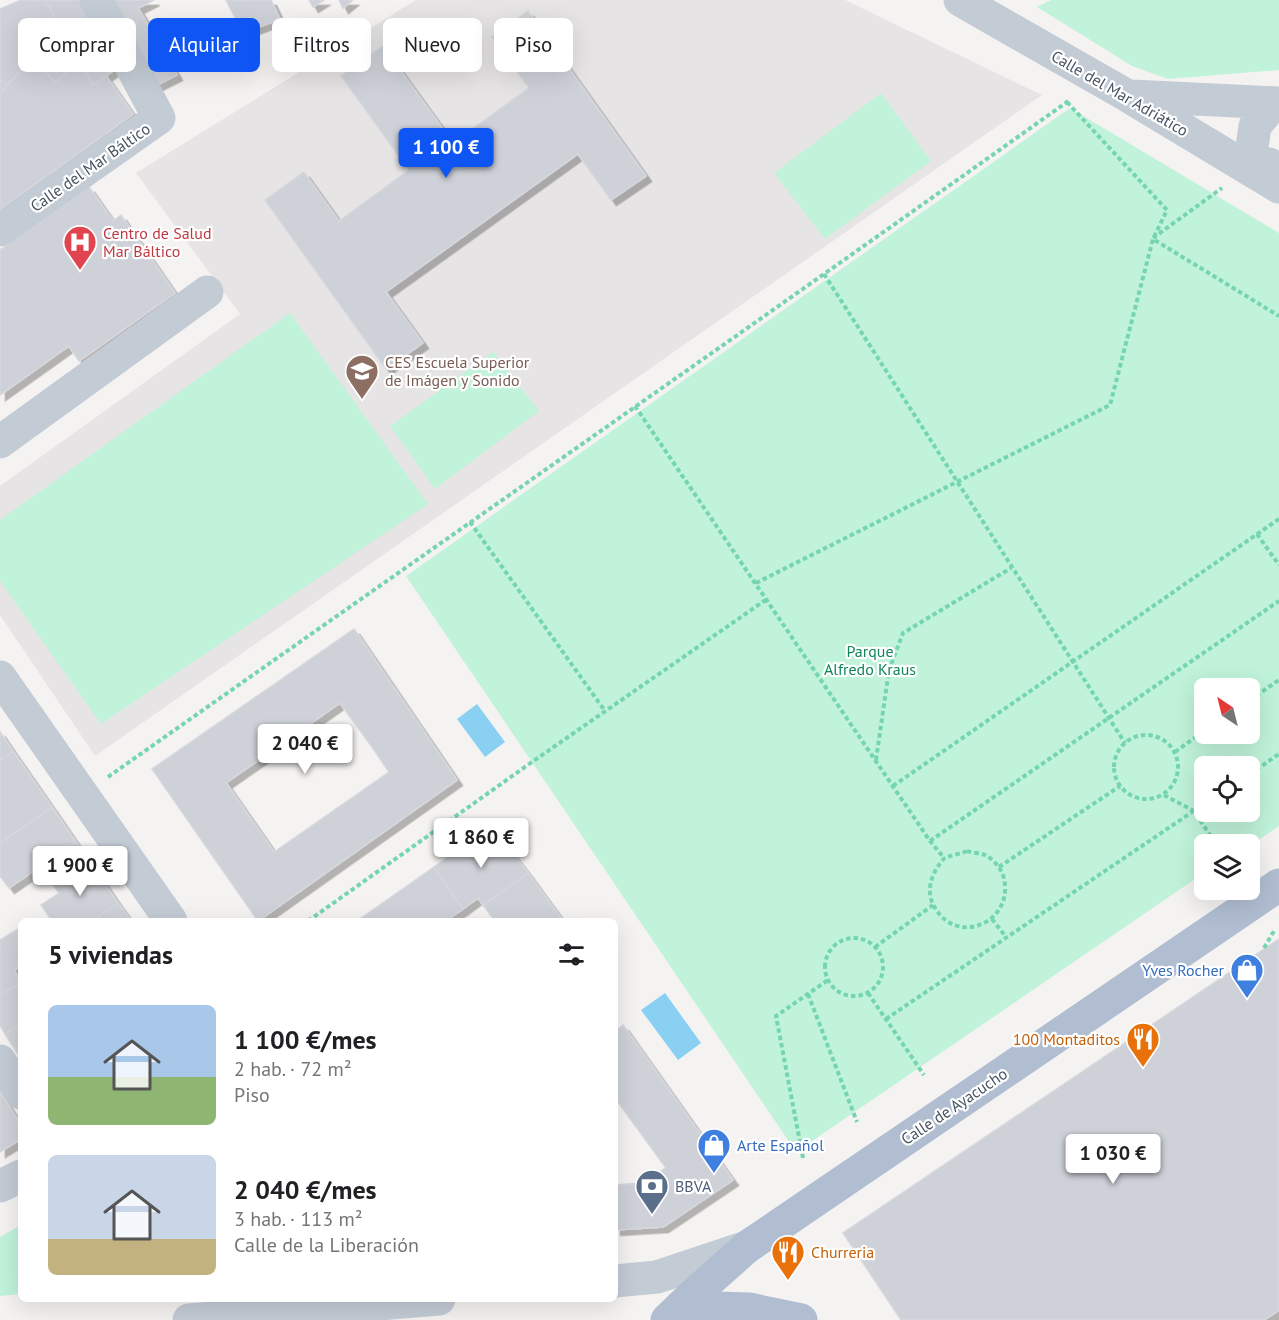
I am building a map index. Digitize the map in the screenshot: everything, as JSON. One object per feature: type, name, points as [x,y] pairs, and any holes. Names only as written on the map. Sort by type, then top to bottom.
[{"type":"main road","name":"Calle de Ayacucho","points":[[668,1320],[698,1308],[747,1246],[1279,885]]},
{"type":"main road","points":[[698,1308],[749,1309],[801,1320]]},
{"type":"street","name":"Calle del Mar Báltico","points":[[0,230],[159,118],[96,0]]},
{"type":"street","name":"Calle del Mar Adriático","points":[[960,0],[1128,96],[1264,165],[1279,188]]},
{"type":"street","points":[[1128,96],[1277,103]]},
{"type":"street","points":[[1264,165],[1255,126],[1277,103]]},
{"type":"street","points":[[0,442],[207,292]]},
{"type":"street","points":[[0,677],[169,918]]},
{"type":"street","points":[[0,1060],[18,1088]]},
{"type":"street","points":[[0,1186],[18,1177]]},
{"type":"street","points":[[618,1281],[657,1277],[747,1246]]},
{"type":"street","points":[[657,1277],[698,1308]]},
{"type":"street","points":[[189,1320],[402,1302]]},
{"type":"street","points":[[438,1302],[444,1320]]},
{"type":"path","points":[[82,795],[1067,102],[1167,210],[1153,238],[1110,405],[756,583]]},
{"type":"path","points":[[1153,238],[1264,165]]},
{"type":"path","points":[[1153,238],[1279,316]]},
{"type":"path","points":[[824,274],[1125,743]]},
{"type":"path","points":[[635,406],[930,841],[944,858]]},
{"type":"path","points":[[893,786],[1279,519]]},
{"type":"path","points":[[470,522],[605,711]]},
{"type":"path","points":[[1257,534],[1279,565]]},
{"type":"path","points":[[876,761],[889,670],[903,633],[1011,568]]},
{"type":"path","points":[[312,918],[766,599]]},
{"type":"path","points":[[930,841],[1279,601]]},
{"type":"path","points":[[1260,693],[1279,680]]},
{"type":"path","points":[[1142,735],[1161,738],[1174,752],[1179,771],[1176,780],[1164,794],[1155,798],[1145,800],[1135,798],[1126,793],[1115,778],[1115,759],[1118,750],[1133,738],[1142,735]]},
{"type":"path","points":[[1174,752],[1194,738]]},
{"type":"path","points":[[1260,767],[1279,754]]},
{"type":"path","points":[[999,867],[1120,786]]},
{"type":"path","points":[[886,1018],[1194,811],[1164,794]]},
{"type":"path","points":[[967,852],[985,856],[999,867],[1006,885],[1005,897],[1000,909],[992,919],[982,925],[969,928],[956,926],[940,916],[930,896],[930,882],[944,858],[967,852]]},
{"type":"path","points":[[875,947],[933,905]]},
{"type":"path","points":[[992,919],[1006,937]]},
{"type":"path","points":[[1264,948],[1274,931]]},
{"type":"path","points":[[858,938],[875,947],[884,963],[883,972],[875,988],[859,996],[849,996],[839,993],[831,986],[825,968],[826,958],[831,949],[839,942],[858,938]]},
{"type":"path","points":[[803,1158],[776,1016],[828,980]]},
{"type":"path","points":[[868,993],[924,1076]]},
{"type":"path","points":[[808,994],[856,1122]]},
{"type":"shaded area","name":"CES Escuela Superior de Imágen y Sonido","points":[[416,0],[845,0],[1042,95],[95,756],[0,615],[0,486],[240,314],[136,173],[299,72],[371,72],[371,28],[383,20],[383,72],[482,72],[482,18],[387,18]]},
{"type":"green space","points":[[1051,0],[1279,0],[1279,70],[1168,79],[1132,66],[1037,7]]},
{"type":"green space","points":[[881,93],[931,161],[825,239],[774,173]]},
{"type":"green space","name":"Parque Alfredo Kraus","points":[[1070,108],[1279,233],[1279,826],[1260,839],[1260,834],[1194,834],[1194,880],[796,1152],[406,576]]},
{"type":"green space","points":[[290,313],[428,504],[101,724],[0,581],[0,520]]},
{"type":"green space","points":[[493,352],[539,411],[435,489],[390,426]]},
{"type":"green space","points":[[18,1227],[18,1294],[0,1296],[0,1237]]},
{"type":"water","points":[[477,704],[505,742],[485,757],[457,719]]},
{"type":"water","points":[[665,993],[701,1043],[678,1060],[641,1010]]},
{"type":"building","points":[[21,0],[45,0],[55,18],[18,18],[20,72],[7,86],[0,79],[0,9]]},
{"type":"building","points":[[45,0],[84,0],[94,18],[55,18]]},
{"type":"building","points":[[109,0],[154,0],[138,8],[148,25],[148,72],[175,72],[177,75],[155,86],[136,50],[136,18],[119,18]]},
{"type":"building","points":[[226,0],[271,0],[280,18],[272,18],[272,22],[260,27],[260,18],[235,18]]},
{"type":"building","points":[[309,0],[324,0],[313,7]]},
{"type":"building","points":[[339,0],[353,0],[343,8]]},
{"type":"building","points":[[528,11],[533,18],[518,18]]},
{"type":"building","points":[[383,46],[383,72],[402,72],[453,143],[529,88],[517,72],[572,72],[646,176],[611,200],[578,154],[386,292],[423,343],[386,369],[265,200],[304,172],[339,221],[409,170],[341,76],[347,72],[371,72],[371,55]]},
{"type":"building","points":[[19,72],[46,72],[55,83],[68,72],[85,72],[93,85],[106,76],[133,114],[0,209],[0,93]]},
{"type":"building","points":[[46,72],[68,72],[55,83]]},
{"type":"building","points":[[86,72],[111,72],[93,85]]},
{"type":"building","points":[[0,79],[7,86],[0,93]]},
{"type":"building","name":"Centro de Salud Mar Báltico","points":[[89,187],[113,221],[121,215],[175,293],[79,361],[69,346],[0,395],[0,250]]},
{"type":"building","points":[[354,629],[457,780],[262,918],[256,918],[152,769]],"holes":[[[340,703],[389,772],[274,852],[226,783]]]},
{"type":"building","points":[[0,732],[13,751],[0,760]]},
{"type":"building","points":[[13,751],[52,807],[0,843],[0,760]]},
{"type":"building","points":[[52,807],[76,842],[9,888],[0,876],[0,843]]},
{"type":"building","points":[[492,826],[528,873],[483,905],[478,898],[463,909],[434,867]]},
{"type":"building","points":[[76,842],[90,862],[54,886],[39,867]]},
{"type":"building","points":[[90,862],[118,903],[96,918],[50,918],[41,905],[59,893],[54,886]]},
{"type":"building","points":[[434,867],[463,909],[450,918],[361,918]]},
{"type":"building","points":[[528,873],[561,918],[493,918],[483,905]]},
{"type":"building","points":[[118,903],[129,918],[96,918]]},
{"type":"building","points":[[18,929],[18,968],[14,970],[18,977],[18,985],[0,995],[0,940]]},
{"type":"building","points":[[1279,939],[1279,1310],[1264,1320],[901,1320],[843,1233]]},
{"type":"building","points":[[18,985],[18,1026],[5,1034],[0,1025],[0,995]]},
{"type":"building","points":[[623,1025],[733,1180],[663,1227],[618,1230],[618,1185],[642,1183],[666,1168],[618,1102],[618,1029]]},
{"type":"building","points":[[18,1026],[18,1054],[5,1034]]},
{"type":"building","points":[[0,1092],[18,1120],[18,1141],[0,1152]]},
{"type":"place","name":"Centro de Salud Mar Báltico","points":[[80,271]]},
{"type":"place","name":"CES Escuela Superior de Imágen y Sonido","points":[[362,400]]},
{"type":"place","name":"Yves Rocher","points":[[1247,999]]},
{"type":"place","name":"100 Montaditos","points":[[1143,1068]]},
{"type":"place","name":"Arte Español","points":[[714,1174]]},
{"type":"place","name":"BBVA","points":[[652,1215]]},
{"type":"place","name":"Churreria","points":[[788,1281]]}]
